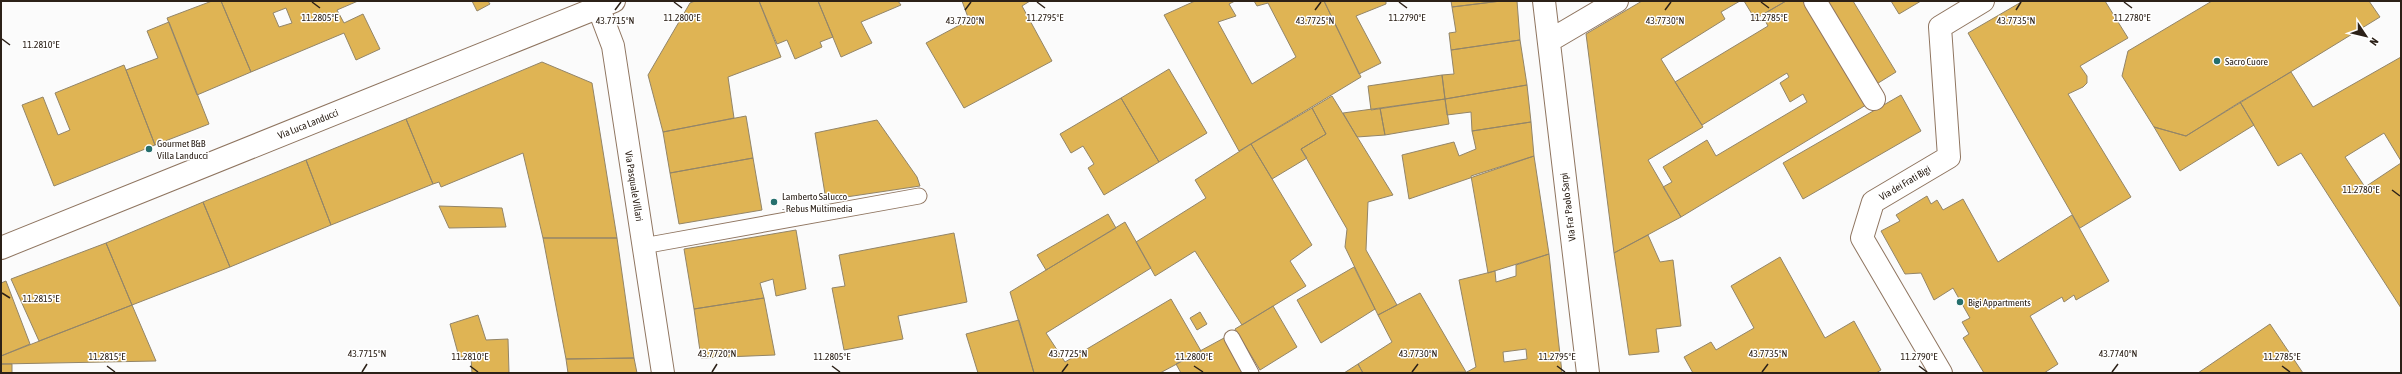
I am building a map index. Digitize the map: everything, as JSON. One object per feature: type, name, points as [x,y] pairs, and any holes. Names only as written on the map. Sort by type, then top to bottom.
[{"type":"street","name":"Via Fra' Paolo Sarpi","points":[[1544,1],[1588,373]]},
{"type":"street","points":[[1549,40],[1617,1]]},
{"type":"street","points":[[1815,1],[1874,99]]},
{"type":"street","name":"Via dei Frati Bigi","points":[[1941,373],[1862,238],[1873,202],[1949,157],[1940,28],[1983,1]]},
{"type":"street","name":"Via Pasquale Villari","points":[[603,3],[612,46],[662,373]]},
{"type":"street","name":"Via Luca Landucci","points":[[1,248],[603,3]]},
{"type":"lane","points":[[643,246],[919,196]]},
{"type":"lane","points":[[1232,338],[1251,373]]},
{"type":"building","points":[[212,1],[221,1],[251,72],[197,95],[167,18]]},
{"type":"building","points":[[221,1],[358,1],[337,10],[344,23],[363,14],[380,49],[356,60],[344,33],[251,72]],"holes":[[[286,8],[292,23],[279,27],[273,13]]]},
{"type":"building","points":[[472,1],[488,1],[490,4],[477,11]]},
{"type":"building","points":[[695,1],[759,1],[781,57],[728,77],[734,118],[663,132],[648,75],[690,3]]},
{"type":"building","points":[[759,1],[818,1],[833,37],[820,42],[822,47],[795,59],[787,40],[777,44]]},
{"type":"building","points":[[818,1],[898,1],[901,5],[861,22],[872,43],[841,57]]},
{"type":"building","points":[[962,1],[1030,1],[1022,6],[1052,61],[964,108],[926,43],[969,20]]},
{"type":"building","points":[[1195,1],[1235,1],[1229,4],[1236,16],[1218,22],[1252,84],[1296,57],[1268,3],[1257,6],[1254,1],[1324,1],[1361,77],[1239,151],[1164,15]]},
{"type":"building","points":[[1324,1],[1386,1],[1386,4],[1356,16],[1381,63],[1359,74]]},
{"type":"building","points":[[1451,1],[1501,1],[1452,7]]},
{"type":"building","points":[[1501,1],[1517,1],[1520,40],[1451,50],[1449,33],[1456,32],[1452,7]]},
{"type":"building","points":[[1642,1],[1740,1],[1721,12],[1725,19],[1661,59],[1703,127],[1648,160],[1681,217],[1614,253],[1586,34]]},
{"type":"building","points":[[1744,1],[1786,1],[1755,19]]},
{"type":"building","points":[[1786,1],[1803,1],[1866,105],[1681,217],[1663,187],[1672,182],[1663,167],[1707,140],[1716,156],[1807,102],[1803,94],[1790,102],[1780,83],[1789,77],[1787,73],[1702,125],[1675,82],[1768,26],[1762,15]]},
{"type":"building","points":[[1825,1],[1853,1],[1896,72],[1875,85]]},
{"type":"building","points":[[1891,1],[1921,1],[1899,14]]},
{"type":"building","points":[[2023,1],[2105,1],[2128,38],[2080,66],[2087,76],[2087,83],[2083,87],[2068,94],[2131,197],[2080,228],[1968,33]]},
{"type":"building","name":"Sacro Cuore","points":[[2212,1],[2369,1],[2380,17],[2186,136],[2154,127],[2122,76],[2128,51]]},
{"type":"building","points":[[169,22],[209,124],[155,145],[126,70],[158,58],[147,31]]},
{"type":"building","points":[[1520,40],[1527,85],[1445,99],[1442,75],[1454,74],[1451,50]]},
{"type":"building","points":[[2401,57],[2401,161],[2384,133],[2345,157],[2365,187],[2401,163],[2401,308],[2301,153],[2278,166],[2240,102],[2291,72],[2313,107]]},
{"type":"building","points":[[542,62],[592,83],[617,238],[543,238],[523,153],[441,187],[439,182],[433,184],[406,119]]},
{"type":"building","points":[[124,65],[155,145],[54,186],[22,105],[43,97],[58,135],[70,130],[55,93]]},
{"type":"building","points":[[1169,69],[1207,133],[1159,162],[1121,98]]},
{"type":"building","points":[[1442,75],[1445,99],[1371,110],[1368,86]]},
{"type":"building","points":[[1527,85],[1531,122],[1472,131],[1471,112],[1447,115],[1445,99]]},
{"type":"building","points":[[1901,95],[1921,131],[1803,199],[1783,163]]},
{"type":"building","points":[[1332,96],[1393,195],[1368,202],[1366,250],[1397,305],[1378,315],[1345,247],[1347,229],[1301,149],[1326,134],[1312,108]]},
{"type":"building","points":[[1121,98],[1159,162],[1104,195],[1088,168],[1094,164],[1083,146],[1071,153],[1060,134]]},
{"type":"building","points":[[1445,99],[1449,124],[1385,135],[1380,108]]},
{"type":"building","points":[[2240,102],[2254,125],[2180,171],[2154,127],[2186,136]]},
{"type":"building","points":[[1312,108],[1326,134],[1301,149],[1307,158],[1272,179],[1251,144]]},
{"type":"building","points":[[1380,108],[1385,135],[1357,137],[1343,113]]},
{"type":"building","points":[[746,116],[753,158],[670,173],[663,132]]},
{"type":"building","points":[[406,119],[433,184],[331,225],[306,160]]},
{"type":"building","points":[[877,120],[917,177],[920,186],[826,200],[815,133]]},
{"type":"building","points":[[1531,122],[1534,156],[1409,199],[1402,155],[1454,142],[1459,156],[1476,149],[1472,131]]},
{"type":"building","points":[[1251,144],[1312,245],[1290,261],[1306,286],[1242,325],[1195,251],[1155,276],[1136,242],[1206,198],[1195,180]]},
{"type":"building","points":[[1534,156],[1549,254],[1488,273],[1471,176]]},
{"type":"building","points":[[753,158],[762,210],[679,224],[670,173]]},
{"type":"building","points":[[306,160],[331,225],[230,267],[203,202]]},
{"type":"building","points":[[1927,196],[1931,204],[1937,200],[1943,210],[1963,199],[1998,262],[2072,215],[2109,281],[2076,300],[2074,295],[2064,302],[2062,297],[2030,316],[2058,364],[2044,373],[1984,373],[1963,338],[1969,334],[1962,322],[1970,318],[1953,288],[1934,300],[1921,273],[1905,274],[1881,231],[1900,221],[1896,215]]},
{"type":"building","points":[[203,202],[230,267],[132,305],[106,243]]},
{"type":"building","points":[[439,206],[502,208],[506,227],[449,228]]},
{"type":"building","points":[[1108,214],[1116,228],[1046,270],[1037,255]]},
{"type":"building","points":[[1125,222],[1151,268],[1046,333],[1065,362],[1171,299],[1201,351],[1160,373],[1034,373],[1010,292]]},
{"type":"building","points":[[796,230],[806,289],[776,296],[773,279],[760,283],[764,298],[694,309],[684,249]]},
{"type":"building","points":[[954,233],[967,302],[898,316],[903,339],[844,350],[832,288],[845,286],[839,255]]},
{"type":"building","points":[[1648,235],[1660,262],[1673,260],[1681,326],[1656,329],[1659,352],[1629,355],[1614,253]]},
{"type":"building","points":[[543,238],[617,238],[634,358],[566,359]]},
{"type":"building","points":[[106,243],[132,305],[39,341],[11,279]]},
{"type":"building","points":[[1549,254],[1562,373],[1465,373],[1476,367],[1459,280],[1495,271],[1496,282],[1516,276],[1516,265]],"holes":[[[1526,349],[1527,359],[1504,362],[1503,352]]]},
{"type":"building","points":[[1780,257],[1825,338],[1854,321],[1881,370],[1876,373],[1693,373],[1684,357],[1711,342],[1716,350],[1754,328],[1731,286]]},
{"type":"building","points":[[1354,267],[1375,309],[1321,343],[1297,300]]},
{"type":"building","points":[[6,281],[30,344],[1,356],[1,283]]},
{"type":"building","points":[[1420,293],[1466,372],[1363,373],[1358,364],[1392,342],[1378,315]]},
{"type":"building","points":[[764,298],[775,355],[701,358],[694,309]]},
{"type":"building","points":[[132,305],[156,361],[1,364],[1,356]]},
{"type":"building","points":[[1273,306],[1297,347],[1260,370],[1235,329]]},
{"type":"building","points":[[1200,312],[1207,324],[1197,330],[1190,318]]},
{"type":"building","points":[[478,315],[486,340],[508,339],[509,373],[472,373],[471,357],[459,357],[450,324]]},
{"type":"building","points":[[1019,320],[1034,373],[978,373],[966,334]]},
{"type":"building","points":[[2270,324],[2303,373],[2198,373]]},
{"type":"building","points":[[1224,338],[1243,373],[1181,373],[1176,364]]},
{"type":"building","points":[[634,358],[637,373],[568,373],[566,359]]},
{"type":"building","points":[[1,364],[12,364],[12,373],[1,373]]},
{"type":"building","points":[[1358,364],[1363,373],[1344,373]]},
{"type":"place","name":"Sacro Cuore","points":[[2217,61]]},
{"type":"place","name":"Gourmet B&B Villa Landucci","points":[[149,149]]},
{"type":"place","name":"Lamberto Salucco - Rebus Multimedia","points":[[774,202]]},
{"type":"place","name":"Bigi Appartments","points":[[1960,302]]}]
